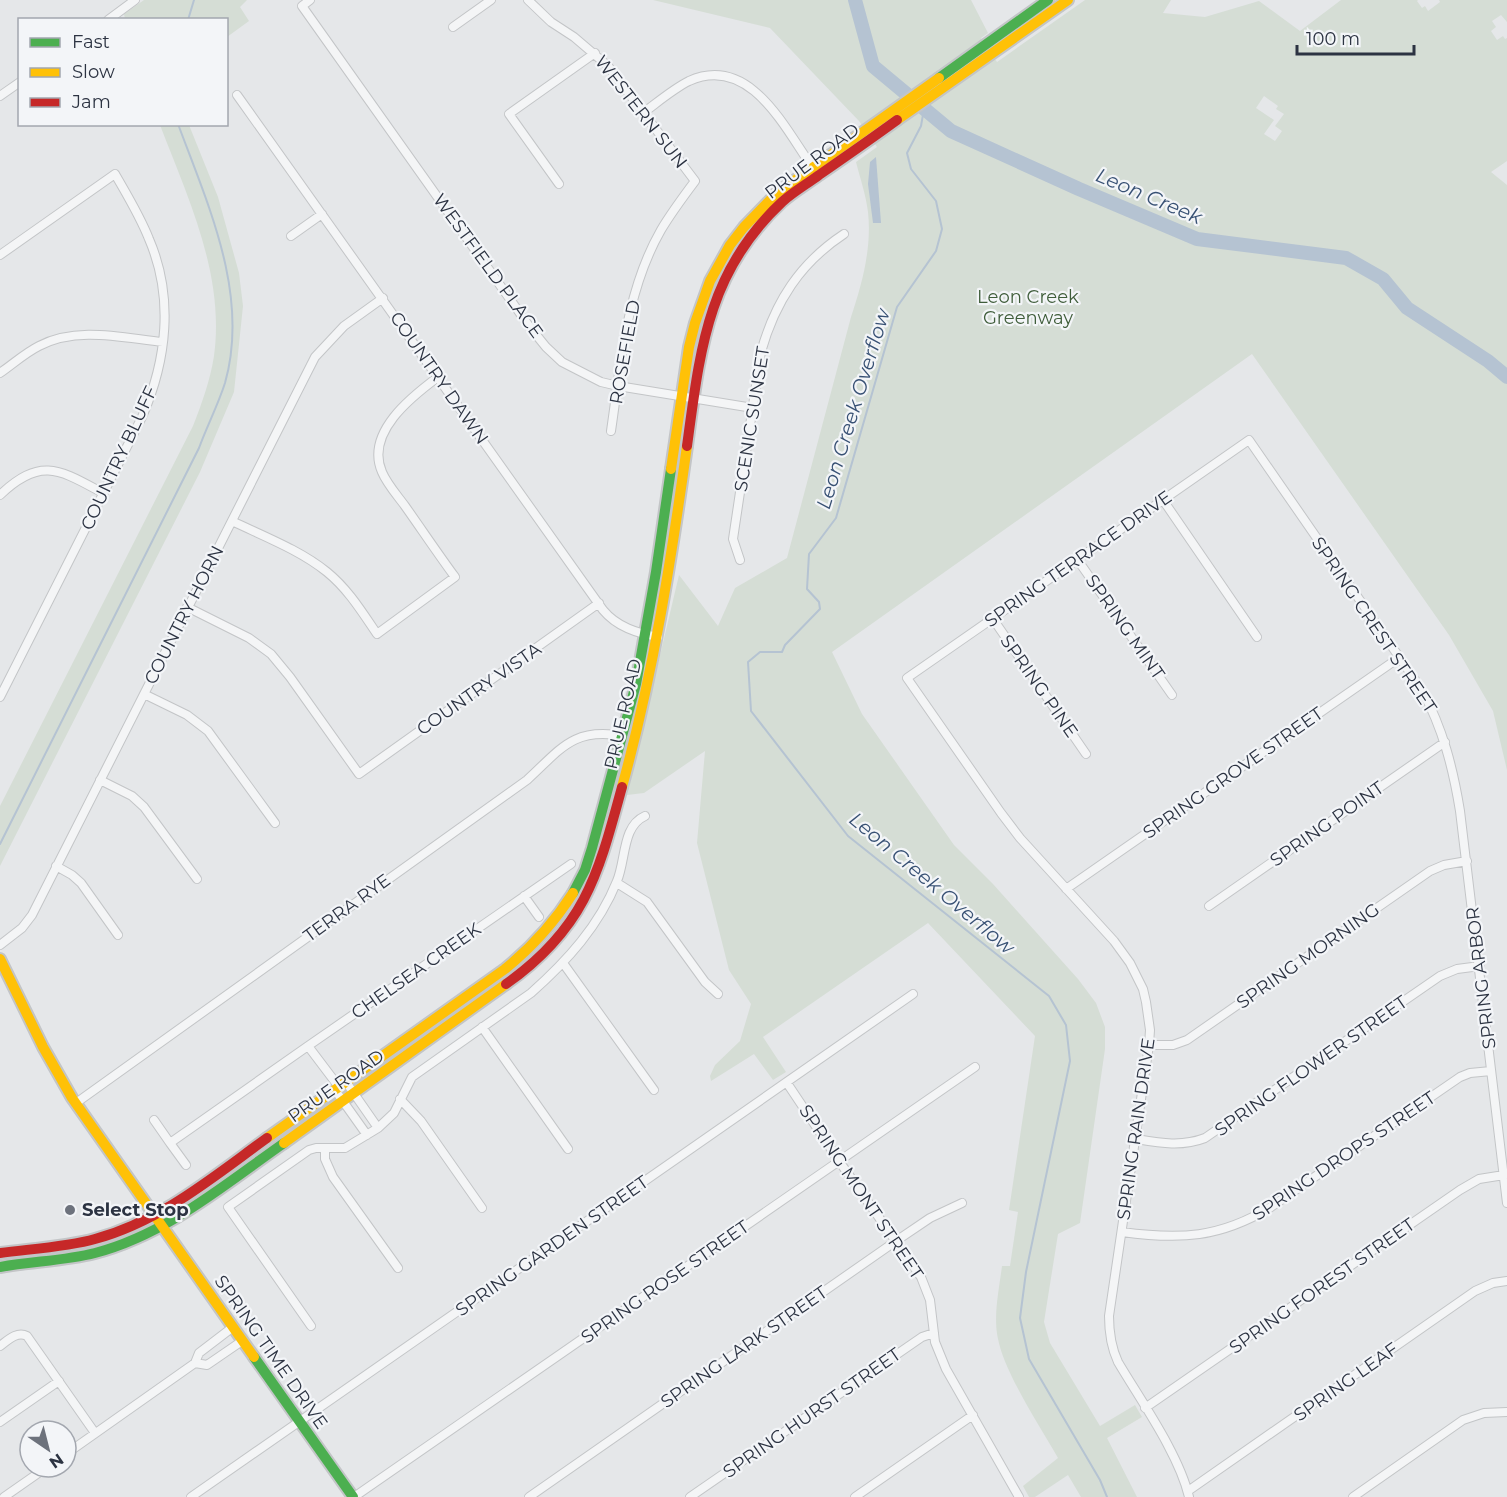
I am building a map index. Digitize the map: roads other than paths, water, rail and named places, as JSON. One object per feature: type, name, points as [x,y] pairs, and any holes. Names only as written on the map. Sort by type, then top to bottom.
[{"type":"main road","name":"PRUE ROAD","points":[[993,45],[1048,0]]},
{"type":"main road","name":"PRUE ROAD","points":[[0,1253],[81,1243],[129,1228],[168,1209],[515,962],[550,927],[580,879],[589,856],[623,736],[645,635],[662,539],[681,396],[694,321],[712,272],[726,250],[759,209],[993,45],[1068,0]]},
{"type":"main road","name":"PRUE ROAD","points":[[0,1267],[84,1256],[118,1246],[178,1218],[524,972],[561,935],[592,885],[602,861],[632,756],[658,637],[673,552],[706,325],[724,278],[753,232],[814,171]]},
{"type":"main road","name":"SPRING TIME DRIVE","points":[[0,959],[43,1047],[76,1103],[354,1497]]},
{"type":"main road","points":[[515,962],[524,972]]},
{"type":"street","points":[[111,18],[135,0]]},
{"type":"street","name":"WESTFIELD PLACE","points":[[310,0],[302,6],[529,326],[562,362],[583,374],[618,386],[753,408]]},
{"type":"street","points":[[453,27],[491,0]]},
{"type":"street","name":"WESTERN SUN","points":[[528,0],[551,22],[595,53],[608,66],[695,182]]},
{"type":"street","points":[[559,184],[509,114],[595,53]]},
{"type":"street","points":[[643,113],[688,82],[698,78],[723,76],[744,82],[759,93],[814,171]]},
{"type":"street","points":[[0,96],[18,83]]},
{"type":"street","name":"COUNTRY DAWN","points":[[237,95],[609,616],[616,623],[645,635],[658,637]]},
{"type":"street","name":"COUNTRY BLUFF","points":[[0,255],[115,174],[149,238],[157,260],[164,305],[164,342],[151,396],[0,697]]},
{"type":"street","name":"ROSEFIELD","points":[[611,430],[628,318],[640,279],[660,231],[695,182]]},
{"type":"street","points":[[291,236],[322,214]]},
{"type":"street","name":"SCENIC SUNSET","points":[[740,560],[733,539],[761,352],[768,327],[795,278],[811,259],[844,234]]},
{"type":"street","name":"COUNTRY HORN","points":[[0,945],[22,928],[32,915],[315,357],[344,326],[383,298]]},
{"type":"street","points":[[0,373],[37,347],[67,336],[85,334],[164,342]]},
{"type":"street","points":[[232,521],[304,557],[327,572],[355,602],[377,634],[455,577],[386,479],[381,471],[378,458],[380,441],[395,416],[418,391],[438,377]]},
{"type":"street","name":"SPRING TERRACE DRIVE","points":[[907,678],[1249,440]]},
{"type":"street","name":"SPRING CREST STREET","points":[[1249,440],[1400,657],[1431,706],[1445,742],[1456,783],[1467,861]]},
{"type":"street","points":[[0,495],[27,473],[40,470],[53,470],[68,475],[103,494]]},
{"type":"street","points":[[1163,500],[1257,637]]},
{"type":"street","name":"SPRING MINT","points":[[1077,559],[1172,696]]},
{"type":"street","name":"COUNTRY VISTA","points":[[188,607],[249,638],[271,654],[359,774],[599,603]]},
{"type":"street","name":"SPRING PINE","points":[[993,618],[1086,754]]},
{"type":"street","name":"SPRING GROVE STREET","points":[[1066,890],[1400,657]]},
{"type":"street","name":"SPRING RAIN DRIVE","points":[[907,678],[1000,813],[1066,890],[1114,941],[1130,963],[1143,988],[1149,1016],[1149,1045],[1109,1331],[1114,1353],[1172,1454],[1189,1494]]},
{"type":"street","points":[[144,694],[187,715],[208,731],[275,823]]},
{"type":"street","name":"TERRA RYE","points":[[76,1103],[527,780],[554,753],[570,742],[587,734],[604,732],[623,736]]},
{"type":"street","name":"SPRING POINT","points":[[1209,906],[1445,742]]},
{"type":"street","points":[[100,780],[132,796],[144,807],[197,879]]},
{"type":"street","points":[[311,1326],[228,1207],[304,1153],[316,1148],[345,1148],[378,1128],[394,1113],[412,1077],[531,993],[563,963],[592,927],[617,883],[630,830],[633,823],[645,816]]},
{"type":"street","name":"SPRING ARBOR","points":[[1467,861],[1507,1203]]},
{"type":"street","name":"SPRING MORNING","points":[[1149,1045],[1173,1045],[1187,1040],[1430,871],[1444,865],[1467,861]]},
{"type":"street","name":"CHELSEA CREEK","points":[[171,1143],[572,864]]},
{"type":"street","points":[[56,866],[81,883],[118,935]]},
{"type":"street","points":[[617,883],[638,894],[647,902],[705,982],[718,993]]},
{"type":"street","points":[[524,896],[539,917]]},
{"type":"street","points":[[563,963],[654,1090]]},
{"type":"street","name":"SPRING FLOWER STREET","points":[[1136,1139],[1163,1144],[1183,1144],[1205,1138],[1440,976],[1457,969],[1480,966]]},
{"type":"street","name":"SPRING GARDEN STREET","points":[[191,1497],[913,994]]},
{"type":"street","points":[[482,1027],[568,1149]]},
{"type":"street","points":[[308,1046],[340,1087],[354,1093],[378,1128]]},
{"type":"street","name":"SPRING ROSE STREET","points":[[354,1497],[975,1067]]},
{"type":"street","name":"SPRING DROPS STREET","points":[[1122,1232],[1167,1237],[1188,1236],[1239,1225],[1271,1207],[1460,1077],[1470,1073],[1491,1071]]},
{"type":"street","name":"SPRING MONT STREET","points":[[787,1083],[921,1277],[928,1293],[938,1352],[1019,1497]]},
{"type":"street","points":[[340,1087],[342,1101],[367,1135]]},
{"type":"street","points":[[400,1099],[421,1121],[482,1208]]},
{"type":"street","points":[[354,1118],[366,1110]]},
{"type":"street","points":[[154,1120],[186,1165]]},
{"type":"street","points":[[325,1148],[325,1160],[333,1177],[398,1268]]},
{"type":"street","name":"SPRING FOREST STREET","points":[[1145,1408],[1460,1190],[1479,1179],[1504,1175]]},
{"type":"street","name":"SPRING LARK STREET","points":[[529,1497],[896,1241],[930,1218],[962,1203]]},
{"type":"street","name":"SPRING LEAF","points":[[1189,1494],[1475,1291],[1493,1283],[1507,1281]]},
{"type":"street","points":[[78,1445],[195,1363],[199,1353],[232,1327]]},
{"type":"street","name":"SPRING HURST STREET","points":[[690,1497],[922,1337],[934,1333]]},
{"type":"street","points":[[0,1346],[22,1334],[32,1342],[95,1433]]},
{"type":"street","points":[[195,1363],[207,1365],[242,1341]]},
{"type":"street","points":[[209,1345],[218,1358]]},
{"type":"street","points":[[0,1422],[59,1381]]},
{"type":"street","points":[[1353,1497],[1463,1420],[1484,1413],[1507,1412]]},
{"type":"street","points":[[855,1497],[973,1415]]},
{"type":"street","points":[[4,1497],[30,1479]]},
{"type":"water","points":[[876,157],[881,223],[873,223],[868,184],[870,162]]},
{"type":"waterway","points":[[189,18],[194,0]]},
{"type":"waterway","name":"Leon Creek","points":[[855,0],[873,66],[951,131],[1197,239],[1346,258],[1383,279],[1407,308],[1488,361],[1507,377]]},
{"type":"waterway","name":"Leon Creek Overflow","points":[[924,109],[921,126],[907,153],[911,169],[936,201],[942,229],[936,251],[897,307],[836,518],[809,554],[807,589],[819,602],[820,609],[785,645],[782,652],[760,652],[748,662],[751,711],[848,836],[1049,996],[1066,1025],[1070,1061],[1026,1272],[1020,1318],[1029,1359],[1100,1480],[1107,1497]]},
{"type":"waterway","points":[[0,844],[199,448],[225,383],[231,350],[232,317],[229,284],[213,218],[179,126]]},
{"type":"place","name":"Select Stop","points":[[70,1210]]},
{"type":"park label","name":"Leon Creek Greenway","points":[[1028,307]]}]
